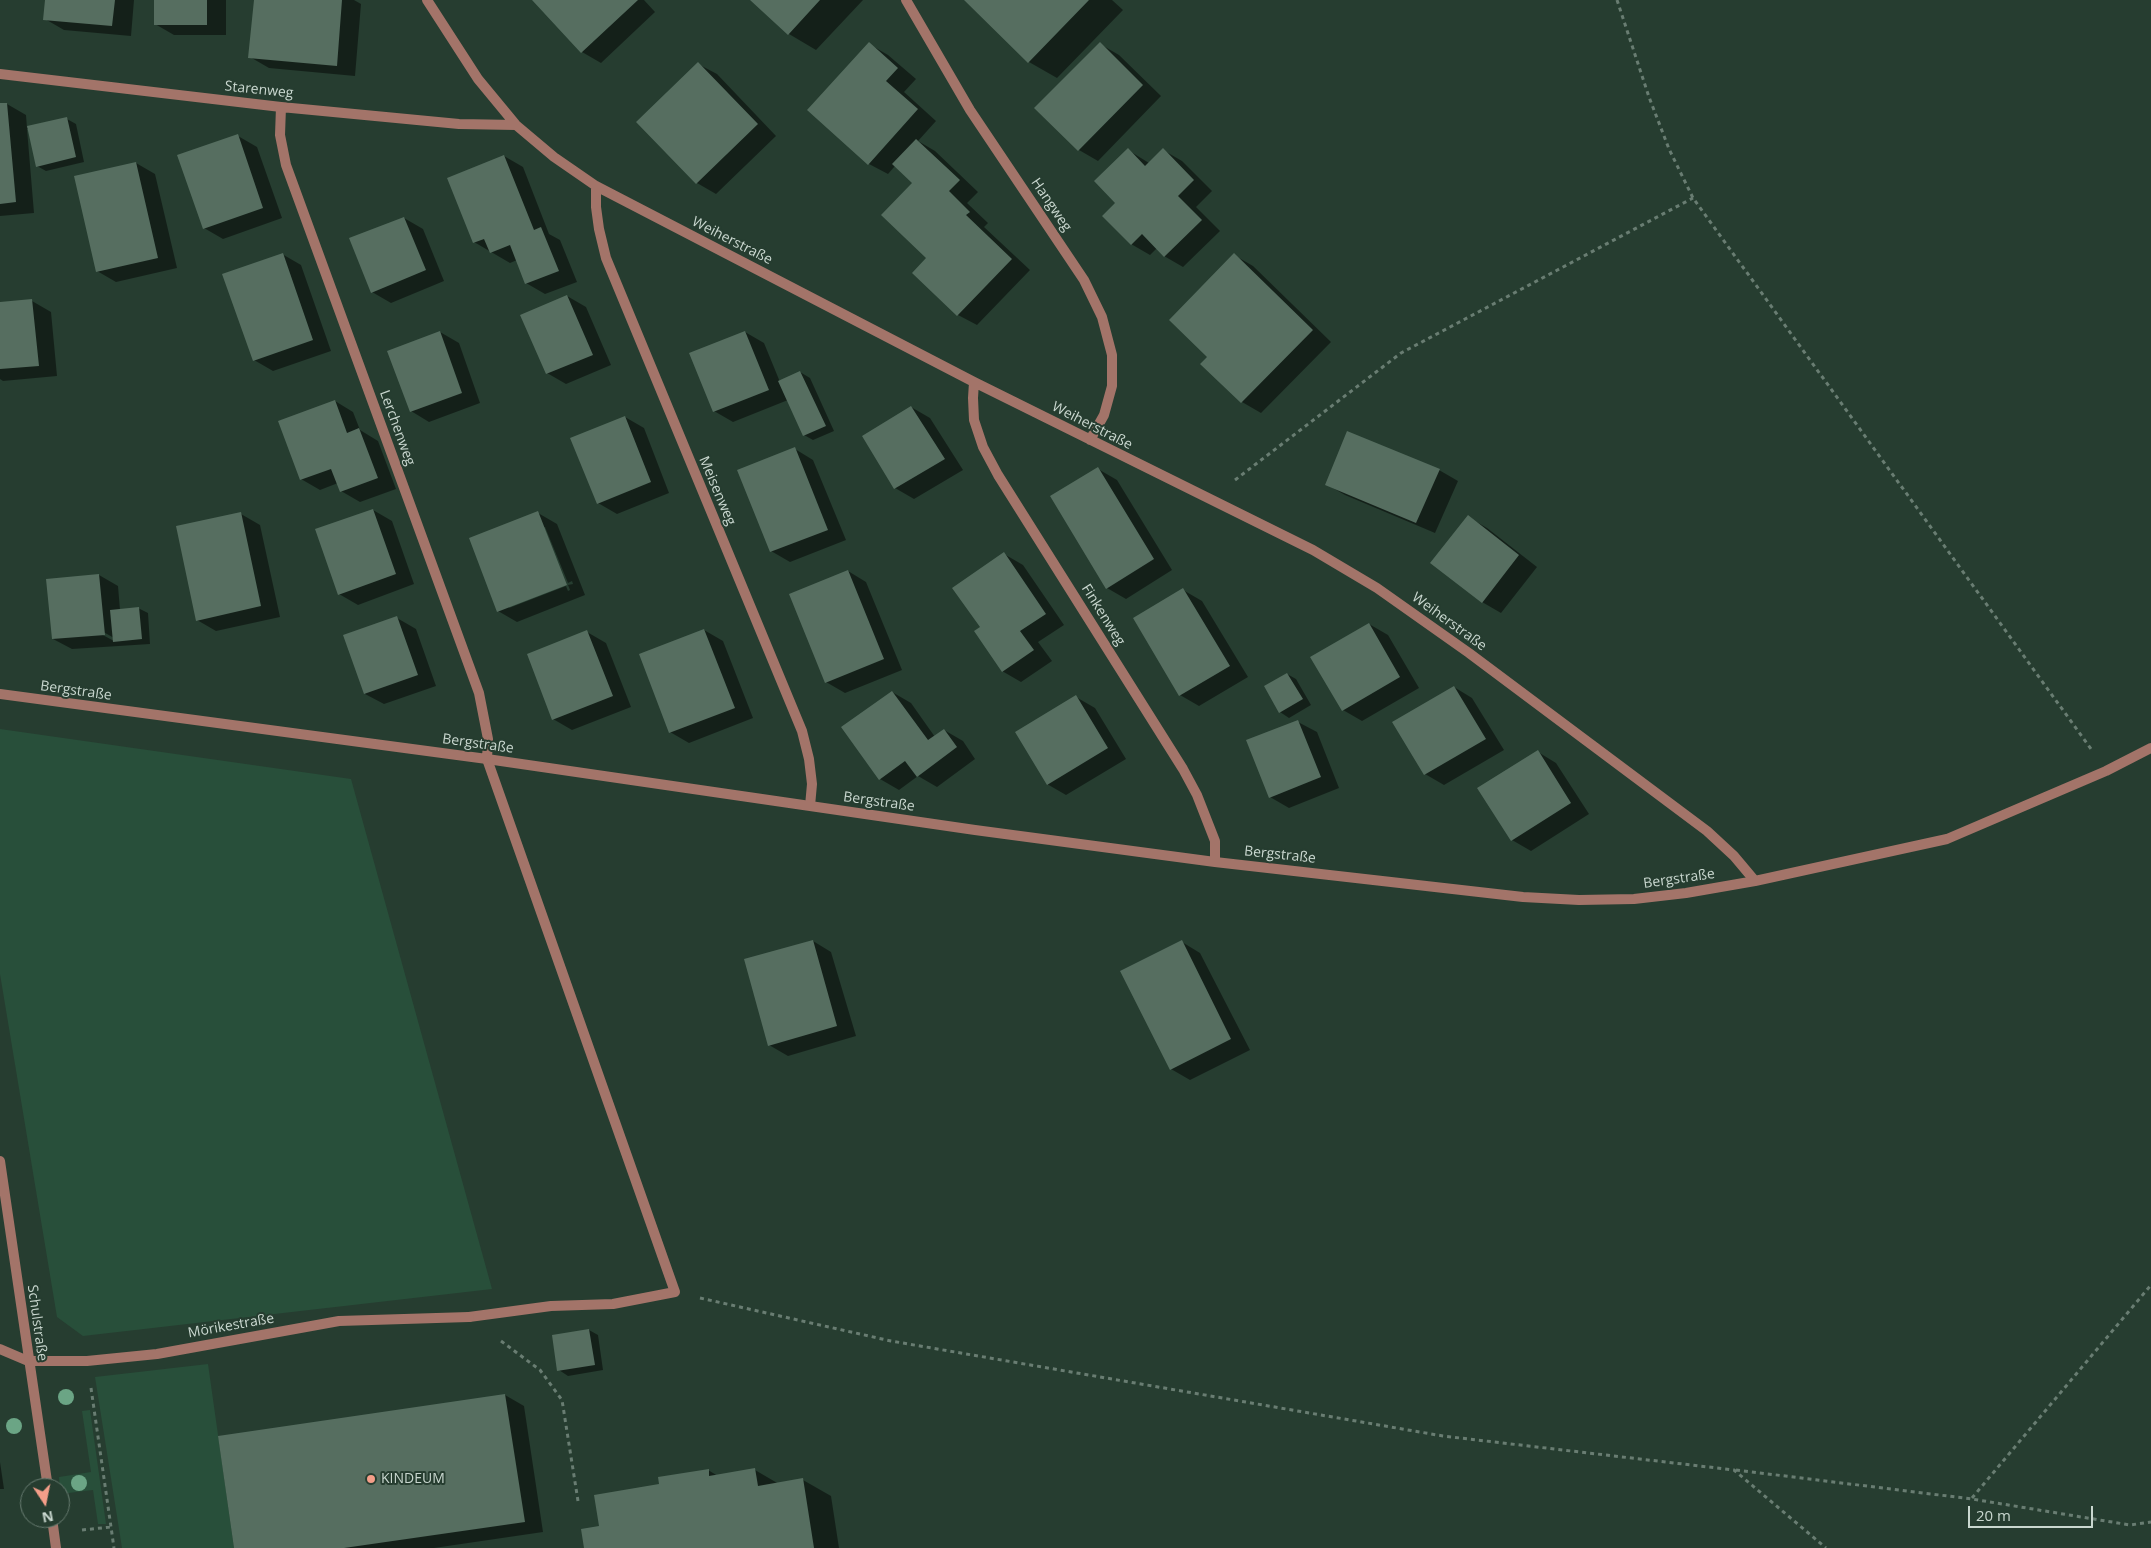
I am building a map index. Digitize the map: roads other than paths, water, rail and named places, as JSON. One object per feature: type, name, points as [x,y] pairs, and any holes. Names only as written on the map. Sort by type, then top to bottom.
[{"type":"street","name":"Weiherstraße","points":[[427,0],[478,79],[516,125],[554,157],[596,186],[974,382],[1208,500],[1313,550],[1378,588],[1469,653],[1707,831],[1734,856],[1755,881]]},
{"type":"street","name":"Hangweg","points":[[906,0],[970,110],[1084,280],[1102,317],[1112,355],[1112,386],[1104,415],[1090,440]]},
{"type":"street","name":"Starenweg","points":[[0,74],[282,107],[459,124],[516,125]]},
{"type":"street","name":"Lerchenweg","points":[[282,107],[280,135],[286,165],[479,693],[488,739],[487,759],[675,1292]]},
{"type":"street","name":"Meisenweg","points":[[596,186],[596,207],[606,258],[802,731],[809,759],[812,784],[810,806]]},
{"type":"street","name":"Finkenweg","points":[[974,382],[974,420],[983,447],[998,475],[1197,794],[1214,841],[1215,862]]},
{"type":"street","name":"Bergstraße","points":[[0,694],[487,759],[1215,862],[1523,897],[1579,900],[1634,898],[1686,893],[1755,881],[1947,839],[2106,770],[2151,748]]},
{"type":"street","name":"Schulstraße","points":[[0,1161],[46,1478]]},
{"type":"street","name":"Mörikestraße","points":[[0,1349],[28,1360],[87,1361],[157,1354],[339,1321],[469,1317],[551,1306],[613,1304],[675,1292]]},
{"type":"street","points":[[53,1528],[56,1548]]},
{"type":"place","name":"KINDEUM","points":[[371,1479]]}]
